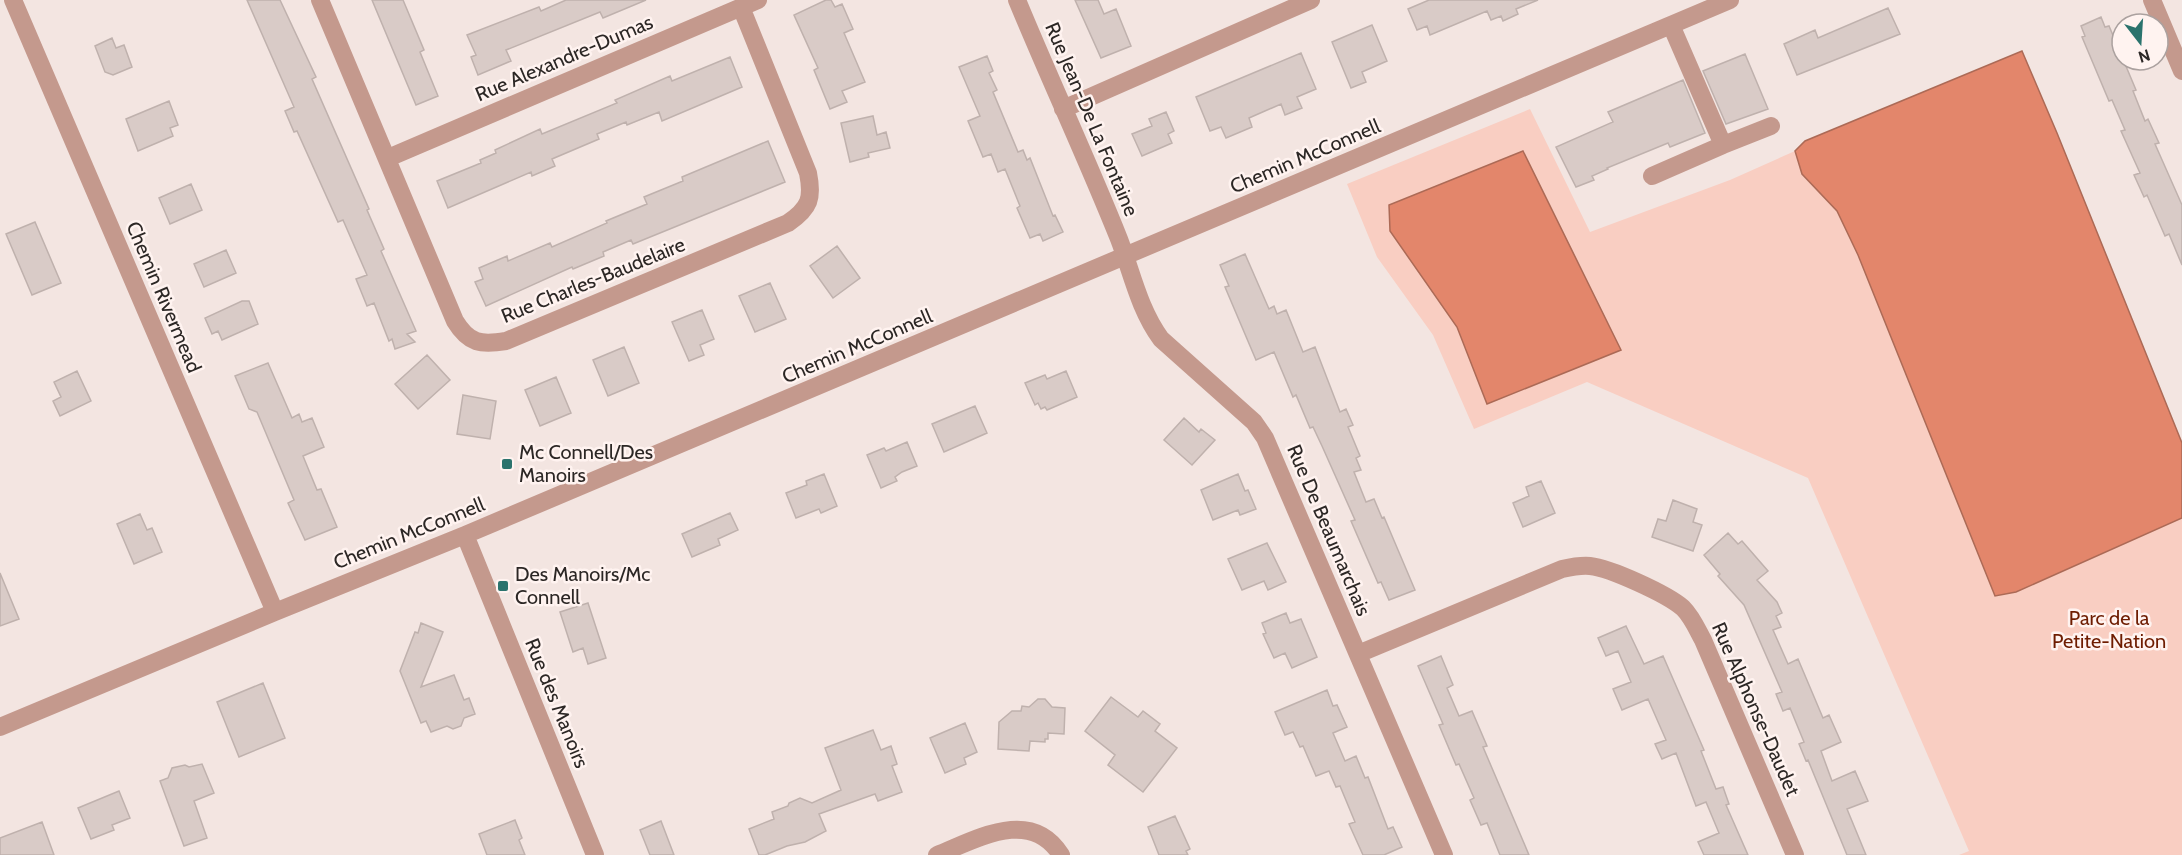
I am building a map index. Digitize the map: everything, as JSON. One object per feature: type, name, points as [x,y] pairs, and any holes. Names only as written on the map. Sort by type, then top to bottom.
[{"type":"street","name":"Chemin Rivermead","points":[[13,0],[275,612]]},
{"type":"street","name":"Rue Charles-Baudelaire","points":[[320,0],[455,321],[463,334],[476,342],[490,343],[506,341],[777,228],[800,215],[809,202],[811,188],[808,173],[749,4]]},
{"type":"street","name":"Rue Jean-De La Fontaine","points":[[1017,0],[1125,257]]},
{"type":"street","points":[[1062,109],[1311,0]]},
{"type":"street","name":"Chemin McConnell","points":[[0,727],[465,535],[1730,0]]},
{"type":"street","points":[[2152,0],[2182,71]]},
{"type":"street","name":"Rue Alexandre-Dumas","points":[[388,158],[749,4]]},
{"type":"street","points":[[1671,25],[1722,145]]},
{"type":"street","points":[[1652,176],[1771,126]]},
{"type":"street","name":"Rue De Beaumarchais","points":[[1125,257],[1143,311],[1161,339],[1254,422],[1265,438],[1444,855]]},
{"type":"street","name":"Rue des Manoirs","points":[[465,535],[595,855]]},
{"type":"street","name":"Rue Alphonse-Daudet","points":[[1358,654],[1551,574],[1575,566],[1606,569],[1669,598],[1694,622],[1795,855]]},
{"type":"street","points":[[938,855],[988,834],[1009,829],[1030,830],[1047,838],[1061,855]]},
{"type":"green space","name":"Parc de la Petite-Nation","points":[[1530,109],[1590,232],[1730,180],[1795,151],[1802,174],[1837,211],[1858,255],[1995,596],[2016,592],[2182,518],[2182,855],[1959,855],[1969,851],[1808,478],[1587,382],[1474,429],[1433,335],[1377,257],[1347,184]]},
{"type":"shaded area","points":[[2022,51],[2182,443],[2182,518],[2016,592],[1995,596],[1858,255],[1837,211],[1802,174],[1795,151],[1805,141]]},
{"type":"shaded area","points":[[1523,151],[1621,350],[1487,404],[1457,327],[1390,231],[1389,205]]},
{"type":"building","points":[[247,0],[280,0],[316,77],[312,79],[369,209],[367,210],[384,249],[381,251],[416,331],[407,334],[415,342],[395,349],[392,339],[389,341],[374,303],[367,306],[356,279],[367,275],[343,220],[338,222],[297,131],[294,132],[285,111],[294,107]]},
{"type":"building","points":[[372,0],[403,0],[424,50],[420,52],[438,96],[416,105]]},
{"type":"building","points":[[566,0],[646,0],[603,18],[600,12],[506,50],[511,61],[478,75],[471,57],[476,55],[467,35],[539,7],[541,11]]},
{"type":"building","points":[[826,0],[831,0],[835,7],[842,4],[853,29],[844,33],[865,82],[842,91],[847,102],[830,109],[814,70],[818,68],[794,15]]},
{"type":"building","points":[[1075,0],[1098,0],[1104,14],[1116,9],[1131,46],[1101,58]]},
{"type":"building","points":[[1429,0],[1538,0],[1516,9],[1518,14],[1503,21],[1501,16],[1491,20],[1487,11],[1430,35],[1427,26],[1417,30],[1408,9]]},
{"type":"building","points":[[1888,8],[1900,34],[1797,75],[1784,44],[1815,30],[1818,38]]},
{"type":"building","points":[[2101,17],[2105,27],[2109,26],[2110,72],[2128,72],[2145,121],[2148,119],[2159,143],[2155,144],[2182,205],[2182,265],[2169,234],[2165,236],[2147,195],[2144,197],[2134,175],[2140,173],[2121,131],[2125,130],[2112,100],[2109,101],[2082,37],[2085,36],[2081,26]]},
{"type":"building","points":[[1372,25],[1387,61],[1362,72],[1366,82],[1351,88],[1332,42]]},
{"type":"building","points":[[112,38],[116,48],[124,45],[132,67],[113,75],[105,72],[95,46]]},
{"type":"building","points":[[1301,53],[1316,89],[1297,97],[1302,108],[1285,115],[1281,104],[1249,118],[1252,127],[1226,138],[1221,127],[1210,131],[1196,97]]},
{"type":"building","points":[[1745,54],[1768,109],[1726,124],[1703,71]]},
{"type":"building","points":[[987,56],[993,71],[989,73],[997,90],[993,92],[1018,152],[1023,150],[1027,160],[1030,158],[1053,216],[1055,215],[1063,232],[1043,241],[1040,234],[1030,238],[1017,208],[1020,206],[1005,169],[998,172],[991,154],[983,157],[968,121],[980,116],[959,67]]},
{"type":"building","points":[[730,57],[742,87],[662,121],[659,112],[627,125],[626,122],[597,134],[599,139],[552,159],[555,166],[532,176],[531,172],[448,208],[437,181],[481,163],[480,160],[496,153],[495,150],[540,129],[542,134],[617,103],[615,100],[670,76],[672,81]]},
{"type":"building","points":[[1683,80],[1705,133],[1670,147],[1668,143],[1607,168],[1592,176],[1594,180],[1576,187],[1556,147],[1613,122],[1608,112]]},
{"type":"building","points":[[169,101],[178,125],[170,128],[173,136],[138,151],[126,119]]},
{"type":"building","points":[[1166,112],[1174,131],[1168,134],[1172,143],[1142,156],[1132,134],[1152,126],[1149,119]]},
{"type":"building","points":[[873,116],[877,135],[886,132],[890,148],[868,153],[869,157],[850,162],[841,123]]},
{"type":"building","points":[[768,141],[785,182],[633,244],[631,240],[603,252],[604,256],[573,269],[572,267],[486,306],[475,282],[483,279],[479,268],[507,256],[508,261],[550,243],[552,247],[607,223],[606,221],[647,204],[644,197],[683,181],[682,177]]},
{"type":"building","points":[[191,184],[202,210],[170,224],[159,198]]},
{"type":"building","points":[[35,222],[61,283],[32,295],[6,234]]},
{"type":"building","points":[[837,246],[860,278],[833,298],[810,266]]},
{"type":"building","points":[[226,250],[236,273],[204,287],[194,264]]},
{"type":"building","points":[[1245,254],[1269,309],[1274,306],[1277,314],[1286,310],[1303,352],[1315,347],[1340,412],[1346,409],[1353,425],[1348,427],[1360,456],[1356,458],[1361,470],[1354,472],[1366,502],[1374,499],[1415,590],[1389,600],[1381,582],[1378,583],[1351,521],[1355,520],[1322,446],[1313,427],[1310,428],[1296,395],[1293,397],[1274,352],[1256,360],[1225,287],[1229,286],[1220,265]]},
{"type":"building","points":[[770,283],[786,319],[755,332],[739,296]]},
{"type":"building","points":[[242,301],[249,301],[258,324],[222,340],[218,331],[212,334],[205,318]]},
{"type":"building","points":[[702,310],[714,339],[700,345],[704,355],[689,361],[672,322]]},
{"type":"building","points":[[624,347],[639,383],[608,396],[593,360]]},
{"type":"building","points":[[427,355],[450,380],[418,409],[395,384]]},
{"type":"building","points":[[268,363],[292,418],[299,414],[302,422],[312,418],[324,447],[303,456],[317,490],[321,489],[337,527],[305,540],[288,503],[294,500],[257,412],[249,409],[235,376]]},
{"type":"building","points":[[77,371],[91,401],[60,416],[53,401],[61,397],[54,382]]},
{"type":"building","points":[[1066,371],[1077,397],[1047,410],[1045,407],[1041,409],[1038,403],[1035,405],[1025,383],[1045,375],[1047,379]]},
{"type":"building","points":[[556,377],[571,413],[540,426],[525,390]]},
{"type":"building","points":[[463,395],[496,401],[490,439],[457,434]]},
{"type":"building","points":[[975,406],[987,433],[944,452],[932,424]]},
{"type":"building","points":[[1184,418],[1199,432],[1201,429],[1215,440],[1192,465],[1164,440]]},
{"type":"building","points":[[907,442],[917,466],[902,472],[895,477],[897,481],[881,488],[867,455],[884,448],[886,451]]},
{"type":"building","points":[[824,474],[837,506],[821,513],[819,509],[796,518],[786,493],[807,485],[806,481]]},
{"type":"building","points":[[1238,474],[1256,509],[1240,515],[1238,510],[1213,520],[1201,490]]},
{"type":"building","points":[[1541,481],[1555,513],[1523,527],[1513,503],[1529,496],[1526,487]]},
{"type":"building","points":[[1673,500],[1697,509],[1693,522],[1702,525],[1693,551],[1652,537],[1658,519],[1666,521]]},
{"type":"building","points":[[730,513],[738,530],[718,539],[720,545],[692,557],[682,534]]},
{"type":"building","points":[[140,514],[147,530],[152,528],[162,552],[134,564],[117,524]]},
{"type":"building","points":[[1728,533],[1738,544],[1742,541],[1768,571],[1757,580],[1777,602],[1782,613],[1776,616],[1781,627],[1773,630],[1788,664],[1798,659],[1823,718],[1829,715],[1841,742],[1821,751],[1832,781],[1855,771],[1868,801],[1847,809],[1866,855],[1847,855],[1808,760],[1806,761],[1799,744],[1804,742],[1790,708],[1783,711],[1776,694],[1782,692],[1744,605],[1718,576],[1720,574],[1704,555]]},
{"type":"building","points":[[1267,543],[1286,582],[1268,590],[1264,581],[1242,590],[1228,559]]},
{"type":"building","points":[[0,573],[19,619],[0,626]]},
{"type":"building","points":[[588,603],[606,658],[588,664],[583,648],[573,652],[560,612]]},
{"type":"building","points":[[1286,613],[1290,623],[1301,619],[1317,657],[1292,668],[1285,653],[1274,658],[1263,634],[1266,633],[1262,623]]},
{"type":"building","points":[[421,623],[443,632],[421,687],[454,675],[464,700],[469,698],[475,714],[464,718],[461,726],[453,729],[447,726],[431,732],[426,721],[421,723],[400,671],[415,632],[418,633]]},
{"type":"building","points":[[1626,626],[1644,664],[1663,656],[1704,750],[1701,751],[1716,789],[1723,787],[1729,804],[1726,805],[1748,855],[1704,855],[1698,842],[1719,833],[1706,802],[1696,806],[1676,753],[1662,759],[1655,744],[1666,740],[1648,699],[1622,710],[1613,689],[1631,682],[1618,651],[1606,656],[1598,638]]},
{"type":"building","points":[[1441,656],[1453,685],[1447,688],[1459,716],[1472,711],[1487,746],[1483,747],[1529,855],[1500,855],[1487,823],[1481,825],[1470,800],[1474,798],[1459,764],[1456,765],[1439,725],[1443,724],[1418,666]]},
{"type":"building","points":[[263,683],[285,738],[239,757],[217,702]]},
{"type":"building","points":[[1327,690],[1333,706],[1337,705],[1347,727],[1333,733],[1345,761],[1356,756],[1365,778],[1368,777],[1388,829],[1393,827],[1402,847],[1384,855],[1363,855],[1349,824],[1355,822],[1340,786],[1336,787],[1329,771],[1316,776],[1303,746],[1300,747],[1293,732],[1285,735],[1275,712]]},
{"type":"building","points":[[1111,697],[1138,717],[1143,711],[1160,724],[1155,731],[1177,748],[1143,792],[1108,765],[1115,755],[1085,731]]},
{"type":"building","points":[[1038,699],[1045,699],[1052,707],[1065,708],[1064,734],[1048,733],[1048,739],[1045,739],[1045,742],[1030,741],[1029,751],[998,749],[999,722],[1012,711],[1021,711],[1022,706],[1029,707]]},
{"type":"building","points":[[965,723],[977,752],[964,758],[966,764],[945,773],[930,738]]},
{"type":"building","points":[[873,730],[881,750],[891,746],[897,764],[892,766],[902,792],[878,801],[875,794],[819,814],[826,831],[805,842],[759,855],[749,829],[774,819],[772,812],[800,798],[812,803],[841,790],[825,748]]},
{"type":"building","points":[[202,764],[214,793],[194,801],[207,838],[184,846],[160,781],[168,778],[172,768]]},
{"type":"building","points":[[119,791],[130,818],[112,825],[114,830],[91,839],[78,808]]},
{"type":"building","points":[[1175,816],[1190,849],[1186,851],[1188,855],[1159,855],[1148,827]]},
{"type":"building","points":[[515,820],[525,855],[487,855],[479,834]]},
{"type":"building","points":[[661,821],[674,855],[650,855],[640,830]]},
{"type":"building","points":[[42,822],[54,855],[0,855],[0,838]]},
{"type":"place","name":"Mc Connell/Des Manoirs","points":[[507,464]]},
{"type":"place","name":"Des Manoirs/Mc Connell","points":[[503,586]]}]
